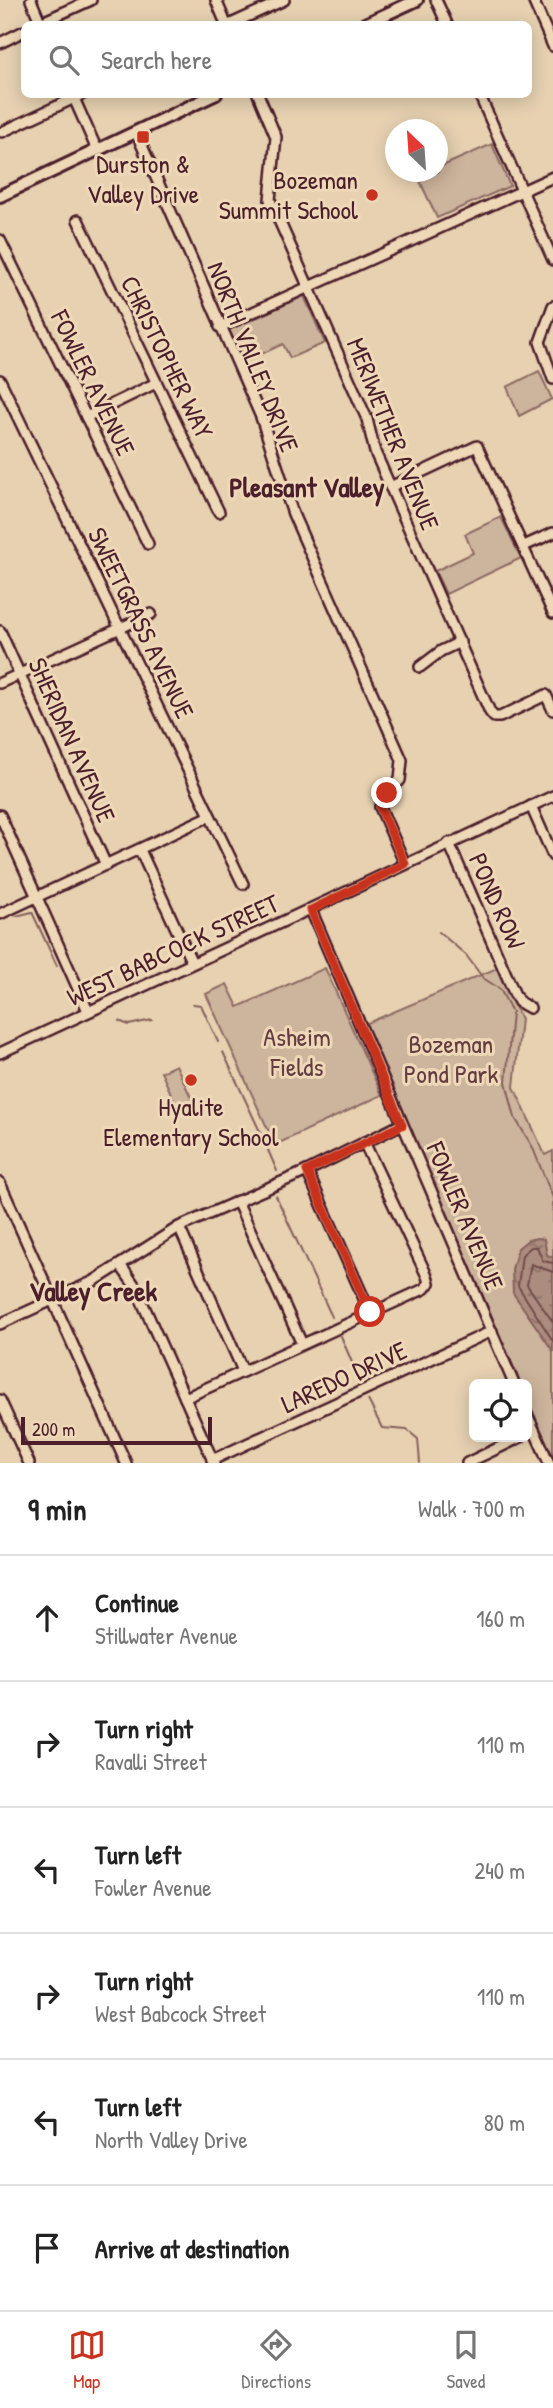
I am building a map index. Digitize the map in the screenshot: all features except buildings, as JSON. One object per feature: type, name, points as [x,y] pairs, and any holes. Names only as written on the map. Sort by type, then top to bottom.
[{"type":"main road","points":[[372,21],[417,0]]},
{"type":"main road","points":[[0,196],[208,98]]},
{"type":"street","points":[[31,0],[39,21]]},
{"type":"street","points":[[46,21],[90,0]]},
{"type":"street","points":[[216,0],[227,21]]},
{"type":"street","points":[[236,21],[284,0]]},
{"type":"street","points":[[436,0],[446,21]]},
{"type":"street","points":[[536,1],[553,46]]},
{"type":"street","points":[[0,43],[21,32]]},
{"type":"street","points":[[2,132],[72,98]]},
{"type":"street","points":[[77,98],[97,150]]},
{"type":"street","name":"MERIWETHER AVENUE","points":[[260,98],[276,137],[270,200],[367,419],[371,443],[390,487],[494,717],[500,717],[550,694],[553,710]]},
{"type":"street","points":[[481,98],[553,260]]},
{"type":"street","name":"NORTH VALLEY DRIVE","points":[[136,132],[261,417],[293,514],[402,760],[400,780],[387,793],[380,807],[405,864]]},
{"type":"street","points":[[220,327],[553,177]]},
{"type":"street","name":"CHRISTOPHER WAY","points":[[78,220],[219,512]]},
{"type":"street","name":"FOWLER AVENUE","points":[[0,240],[148,544]]},
{"type":"street","points":[[553,306],[540,342],[553,379]]},
{"type":"street","name":"SWEETGRASS AVENUE","points":[[0,380],[243,884]]},
{"type":"street","points":[[86,417],[156,383]]},
{"type":"street","points":[[390,487],[477,446],[553,613]]},
{"type":"street","points":[[524,546],[553,533]]},
{"type":"street","points":[[0,683],[151,614]]},
{"type":"street","name":"SHERIDAN AVENUE","points":[[0,631],[106,865]]},
{"type":"street","points":[[420,667],[441,651],[460,642]]},
{"type":"street","name":"WEST BABCOCK STREET","points":[[0,1053],[553,796]]},
{"type":"street","points":[[531,806],[553,856]]},
{"type":"street","points":[[0,815],[88,1011]]},
{"type":"street","points":[[0,914],[210,816]]},
{"type":"street","name":"POND ROW","points":[[449,843],[515,995],[519,1002],[530,1008]]},
{"type":"street","points":[[140,850],[192,962]]},
{"type":"street","name":"FOWLER AVENUE","points":[[311,910],[512,1379]]},
{"type":"street","points":[[0,1324],[121,1266],[179,1227],[307,1171],[402,1125]]},
{"type":"street","points":[[185,1398],[424,1289],[429,1283],[365,1142]]},
{"type":"street","points":[[307,1171],[370,1312]]},
{"type":"street","points":[[0,1183],[126,1463]]},
{"type":"street","points":[[237,1201],[302,1344]]},
{"type":"street","points":[[179,1227],[243,1371]]},
{"type":"street","points":[[121,1266],[135,1286],[213,1462]]},
{"type":"street","name":"LAREDO DRIVE","points":[[213,1462],[492,1331]]},
{"type":"street","points":[[0,1400],[29,1463]]},
{"type":"street","points":[[532,1435],[549,1463]]},
{"type":"street","points":[[467,1463],[511,1442]]},
{"type":"green space","points":[[492,144],[510,186],[437,218],[420,182],[448,182],[448,164]]},
{"type":"green space","points":[[304,296],[325,343],[290,358],[283,344],[244,362],[229,330]]},
{"type":"green space","points":[[539,371],[552,399],[519,416],[507,387]]},
{"type":"green space","points":[[501,517],[521,558],[446,594],[435,571],[473,553],[465,534]]},
{"type":"green space","name":"Asheim Fields","points":[[325,968],[382,1095],[275,1145],[206,994],[227,984],[238,1007]]},
{"type":"green space","name":"Bozeman Pond Park","points":[[497,968],[521,1019],[514,1087],[545,1155],[553,1151],[553,1457],[532,1409],[532,1379],[519,1379],[365,1024]]},
{"type":"green space","points":[[176,1065],[195,1106],[180,1113],[161,1072]]},
{"type":"water","points":[[544,1239],[547,1255],[553,1257],[553,1351],[513,1293],[512,1269],[518,1248],[528,1240]]},
{"type":"waterway","points":[[16,916],[32,912],[57,966]]},
{"type":"waterway","points":[[439,932],[466,955],[483,978],[500,989],[512,1012],[506,1082],[515,1118],[532,1146],[553,1198]]},
{"type":"waterway","points":[[193,1004],[201,1005],[218,1042]]},
{"type":"waterway","points":[[119,1021],[129,1025],[152,1020]]},
{"type":"waterway","points":[[223,1052],[263,1138]]},
{"type":"waterway","points":[[265,1143],[277,1171]]},
{"type":"waterway","points":[[276,1196],[332,1317]]},
{"type":"waterway","points":[[341,1336],[358,1377]]},
{"type":"waterway","points":[[368,1400],[382,1428],[407,1430],[418,1439],[420,1463]]},
{"type":"place","name":"Durston & Valley Drive","points":[[143,137]]},
{"type":"place","name":"Bozeman Summit School","points":[[372,195]]},
{"type":"place","name":"Hyalite Elementary School","points":[[191,1080]]},
{"type":"district","name":"Pleasant Valley","points":[[307,487]]},
{"type":"district","name":"Valley Creek","points":[[93,1291]]},
{"type":"route","points":[[370,1312],[307,1171],[402,1125],[311,910],[405,864],[380,807],[387,793]]}]
